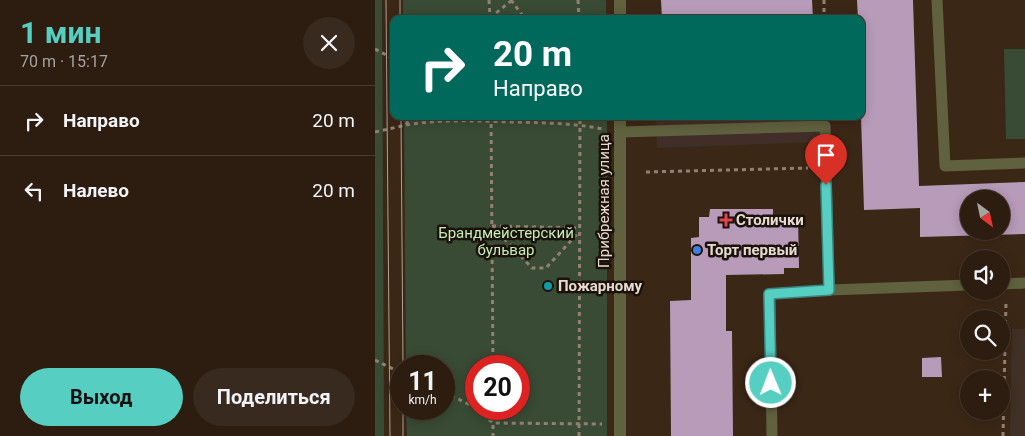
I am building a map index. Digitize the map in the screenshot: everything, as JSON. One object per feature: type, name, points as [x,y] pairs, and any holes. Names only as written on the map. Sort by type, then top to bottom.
[{"type":"street","points":[[620,0],[620,15]]},
{"type":"street","name":"Прибрежная улица","points":[[620,430],[621,120]]},
{"type":"lane","points":[[937,0],[945,166],[1025,163]]},
{"type":"lane","points":[[621,132],[825,126],[829,290]]},
{"type":"lane","points":[[1010,284],[1025,283]]},
{"type":"lane","points":[[772,436],[769,294],[960,285]]},
{"type":"path","points":[[489,0],[490,15]]},
{"type":"path","points":[[495,15],[512,0],[522,15]]},
{"type":"path","points":[[578,0],[579,15]]},
{"type":"path","points":[[824,0],[824,15]]},
{"type":"path","points":[[375,49],[390,57]]},
{"type":"path","points":[[406,126],[409,120]]},
{"type":"path","points":[[579,436],[580,120]]},
{"type":"path","points":[[375,132],[427,122],[481,121],[580,124],[621,132]]},
{"type":"path","points":[[492,122],[493,355]]},
{"type":"path","points":[[645,172],[826,168]]},
{"type":"path","points":[[492,226],[579,230]]},
{"type":"path","points":[[492,226],[532,268],[546,268],[579,230]]},
{"type":"path","points":[[1003,436],[1004,300]]},
{"type":"path","points":[[375,360],[390,368]]},
{"type":"path","points":[[490,420],[493,423],[579,423],[620,430]]},
{"type":"path","points":[[493,423],[493,436]]},
{"type":"shaded area","points":[[656,120],[819,120],[819,142],[657,148]]},
{"type":"shaded area","points":[[1012,329],[1025,329],[1025,436],[1010,436]]},
{"type":"green space","points":[[375,0],[382,0],[384,436],[375,436]]},
{"type":"green space","points":[[403,0],[606,0],[606,15],[403,15]]},
{"type":"green space","points":[[1004,49],[1025,49],[1025,139],[1006,139]]},
{"type":"green space","name":"Брандмейстерский бульвар","points":[[404,120],[607,120],[607,436],[407,436],[406,420],[455,420],[455,355],[406,355]]},
{"type":"building","points":[[661,0],[812,0],[813,15],[662,15]]},
{"type":"building","points":[[857,0],[913,0],[919,186],[1025,182],[1025,234],[1010,234],[1010,190],[960,190],[960,236],[920,237],[920,208],[864,210],[861,120],[865,120],[865,15],[858,15]]},
{"type":"building","points":[[710,209],[773,209],[773,216],[798,215],[799,268],[784,268],[784,274],[726,275],[726,331],[732,331],[733,436],[671,436],[670,301],[691,300],[691,238],[699,237],[699,217],[709,217]]},
{"type":"building","points":[[941,357],[942,377],[922,377],[922,358]]},
{"type":"tram line","points":[[386,0],[390,436]]},
{"type":"tram line","points":[[400,0],[400,15]]},
{"type":"tram line","points":[[401,120],[403,355]]},
{"type":"tram line","points":[[403,420],[403,436]]},
{"type":"place","name":"Столички","points":[[726,220]]},
{"type":"place","name":"Торт первый","points":[[697,250]]},
{"type":"place","name":"Пожарному","points":[[548,286]]},
{"type":"route","points":[[771,383],[769,294],[829,290],[826,185]]}]
